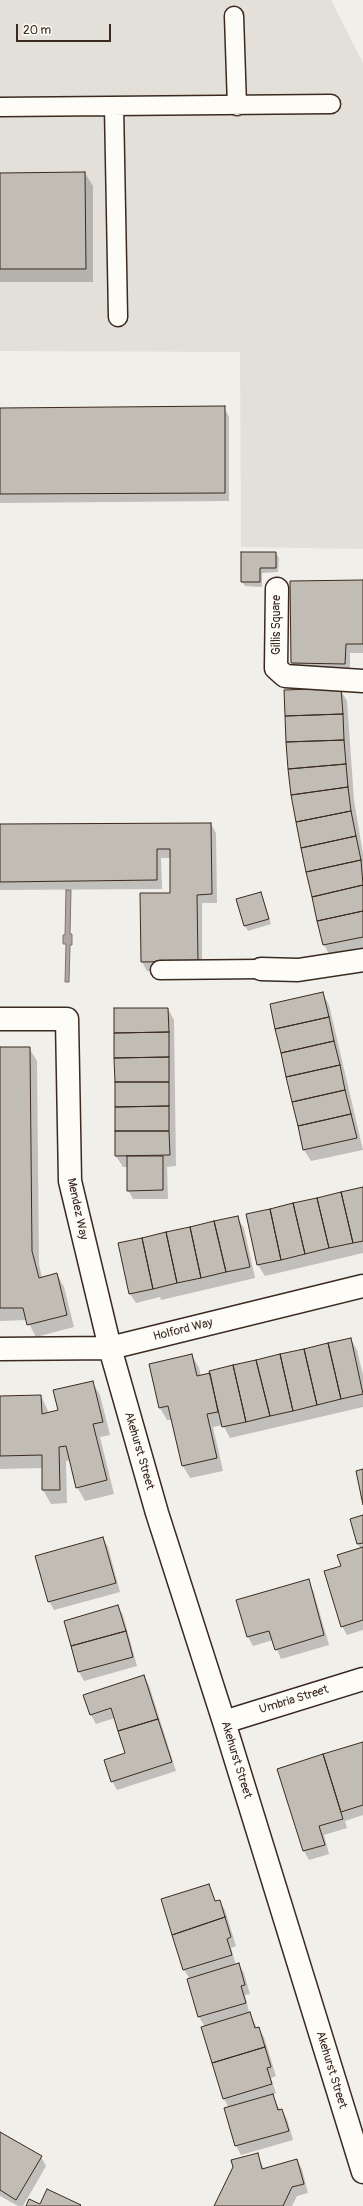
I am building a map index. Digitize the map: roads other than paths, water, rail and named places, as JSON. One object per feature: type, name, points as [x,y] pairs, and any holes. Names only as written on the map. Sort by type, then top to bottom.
[{"type":"street","name":"Gillis Square","points":[[277,589],[276,668],[285,676],[363,681]]},
{"type":"street","points":[[261,969],[298,970],[363,962]]},
{"type":"street","name":"Mendez Way","points":[[0,1019],[67,1019],[70,1181],[110,1348]]},
{"type":"street","name":"Holford Way","points":[[0,1348],[110,1348],[363,1286]]},
{"type":"street","name":"Akehurst Street","points":[[110,1348],[157,1514],[224,1722],[363,2172]]},
{"type":"street","name":"Umbria Street","points":[[224,1722],[363,1679]]},
{"type":"lane","points":[[234,16],[237,106]]},
{"type":"lane","points":[[0,107],[331,104]]},
{"type":"lane","points":[[114,106],[118,317]]},
{"type":"lane","points":[[160,970],[261,969]]}]
